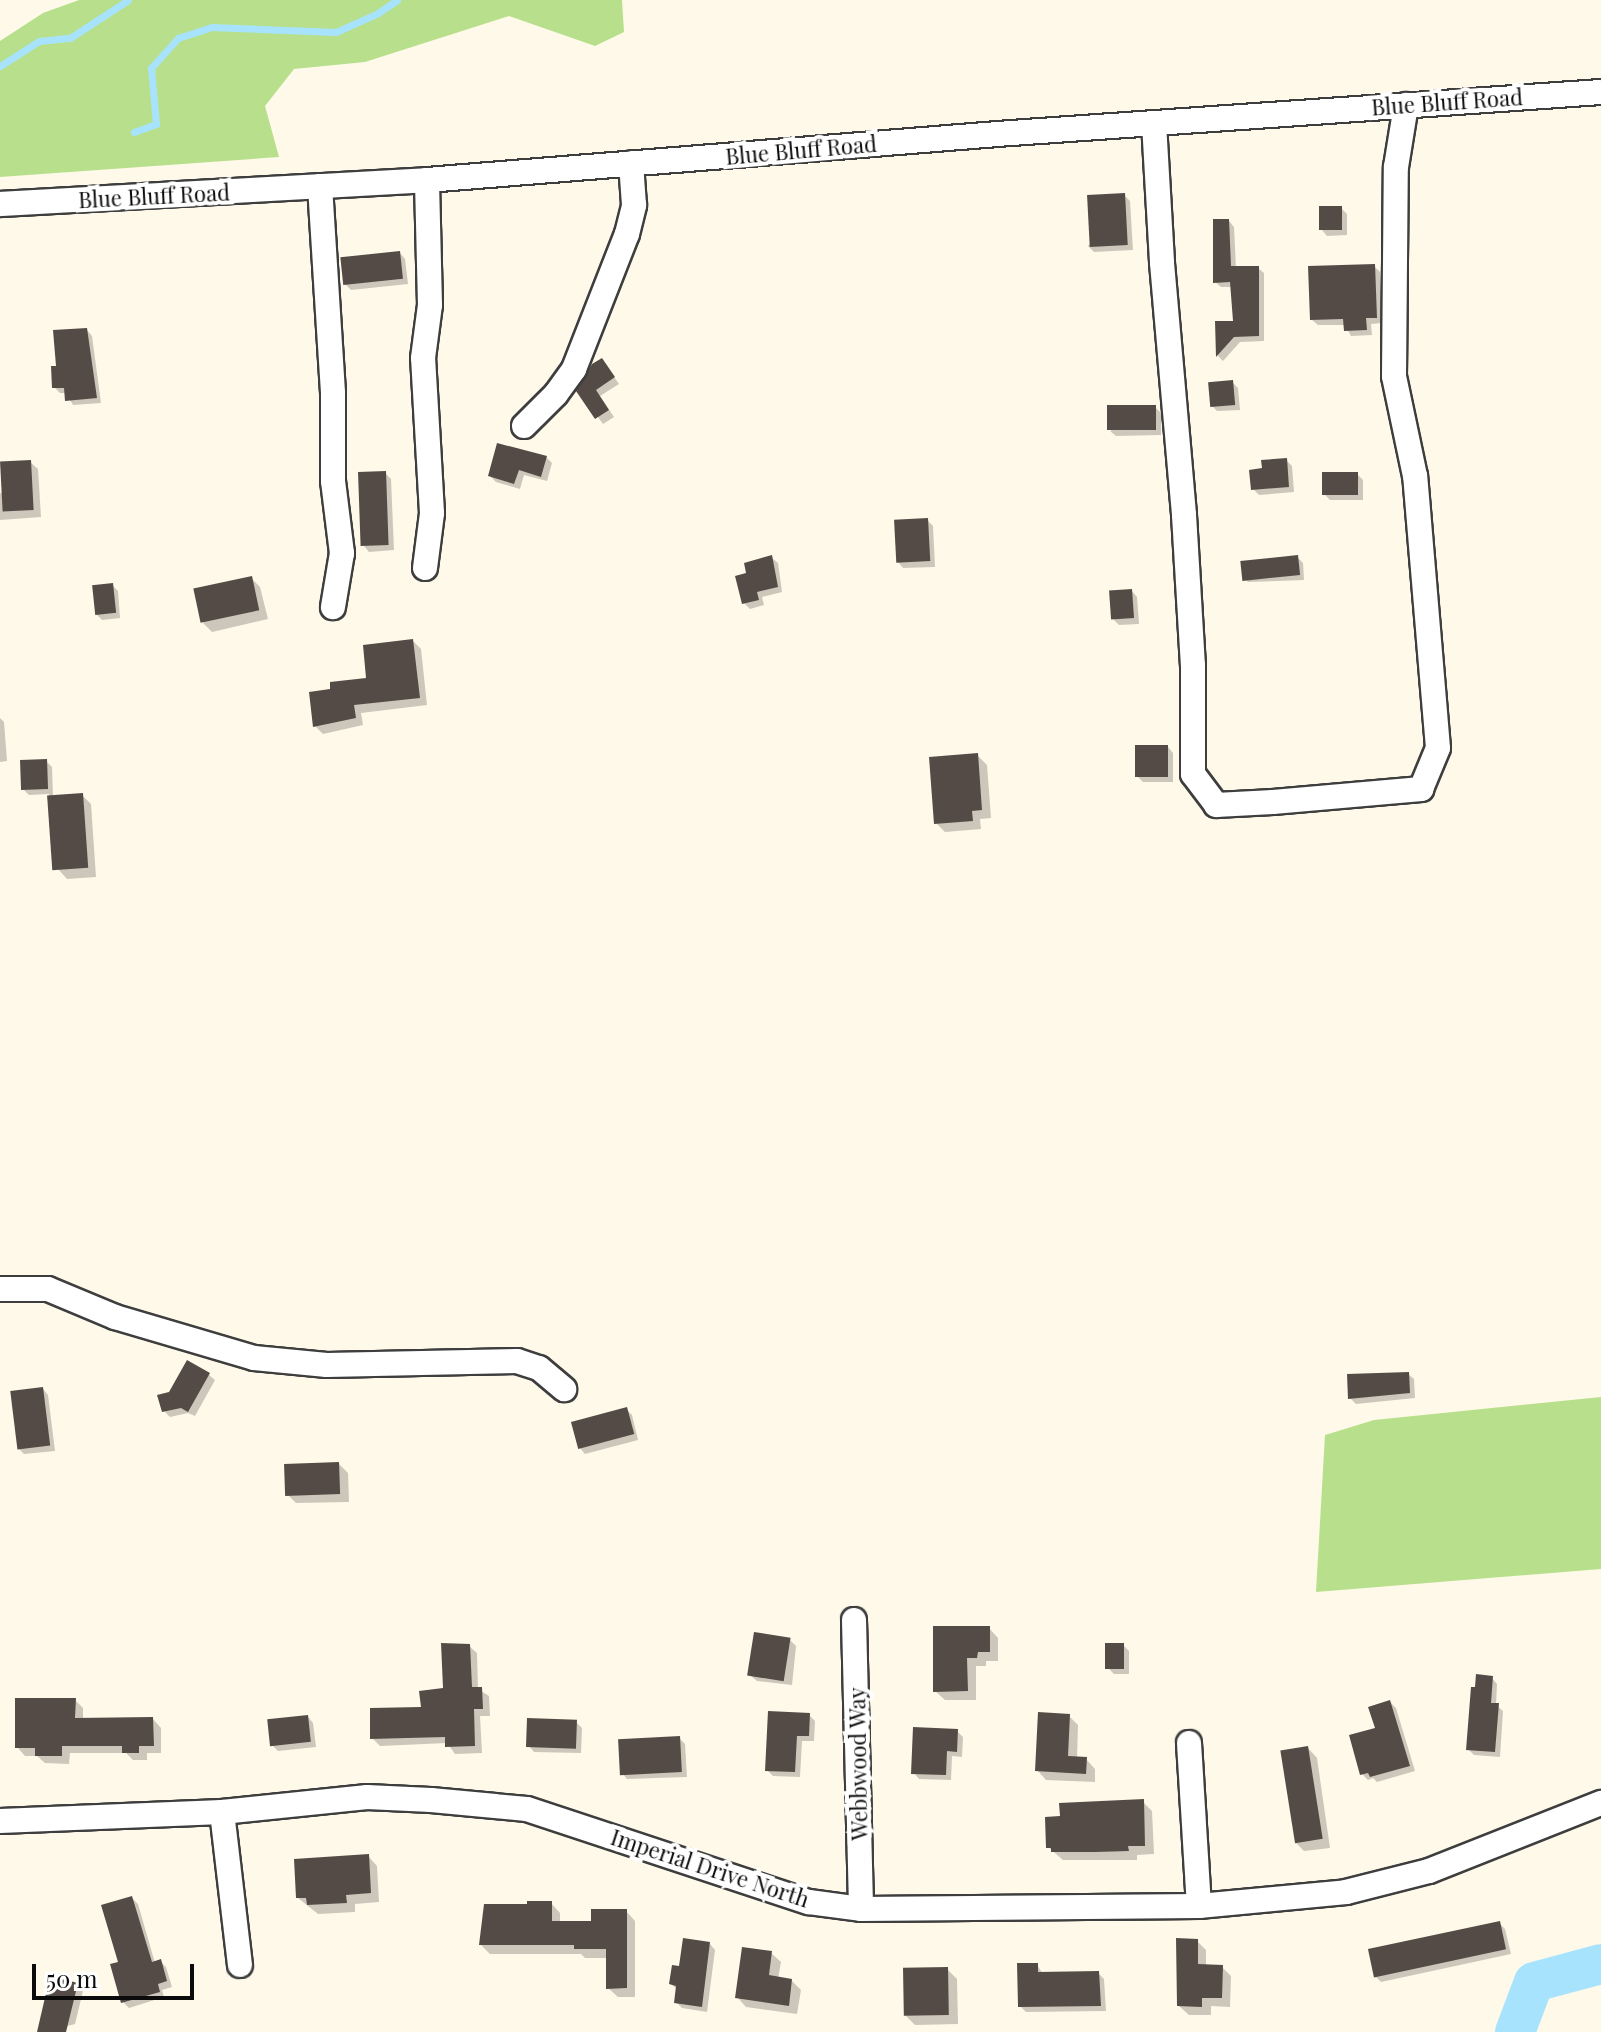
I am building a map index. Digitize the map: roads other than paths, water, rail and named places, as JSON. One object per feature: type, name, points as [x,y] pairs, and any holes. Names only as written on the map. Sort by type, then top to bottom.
[{"type":"street","name":"Blue Bluff Road","points":[[0,204],[427,180],[1154,123],[1601,92]]},
{"type":"street","points":[[1154,123],[1162,263],[1177,409],[1185,530],[1193,665],[1193,774],[1216,805],[1273,802],[1421,789],[1438,748],[1415,476],[1394,376],[1396,167],[1406,105]]},
{"type":"street","points":[[524,426],[556,394],[574,369],[627,234],[634,205],[631,163]]},
{"type":"street","points":[[425,568],[432,513],[423,358],[430,305],[427,180]]},
{"type":"street","points":[[320,186],[333,393],[333,481],[342,553],[333,607]]},
{"type":"street","points":[[0,1289],[48,1289],[115,1317],[254,1358],[327,1365],[517,1361],[539,1368],[564,1389]]},
{"type":"street","name":"Webbwood Way","points":[[854,1620],[861,1909]]},
{"type":"street","points":[[1189,1743],[1199,1906]]},
{"type":"street","name":"Imperial Drive North","points":[[0,1821],[222,1812],[367,1797],[527,1809],[809,1902],[861,1909],[1199,1906],[1346,1892],[1429,1871],[1601,1803]]},
{"type":"street","points":[[222,1812],[240,1965]]},
{"type":"waterway","points":[[0,66],[39,41],[70,38],[128,0]]},
{"type":"waterway","points":[[134,132],[156,124],[151,68],[178,38],[212,27],[336,32],[378,13],[397,0]]},
{"type":"waterway","points":[[1515,2032],[1534,1982],[1601,1964]]}]
